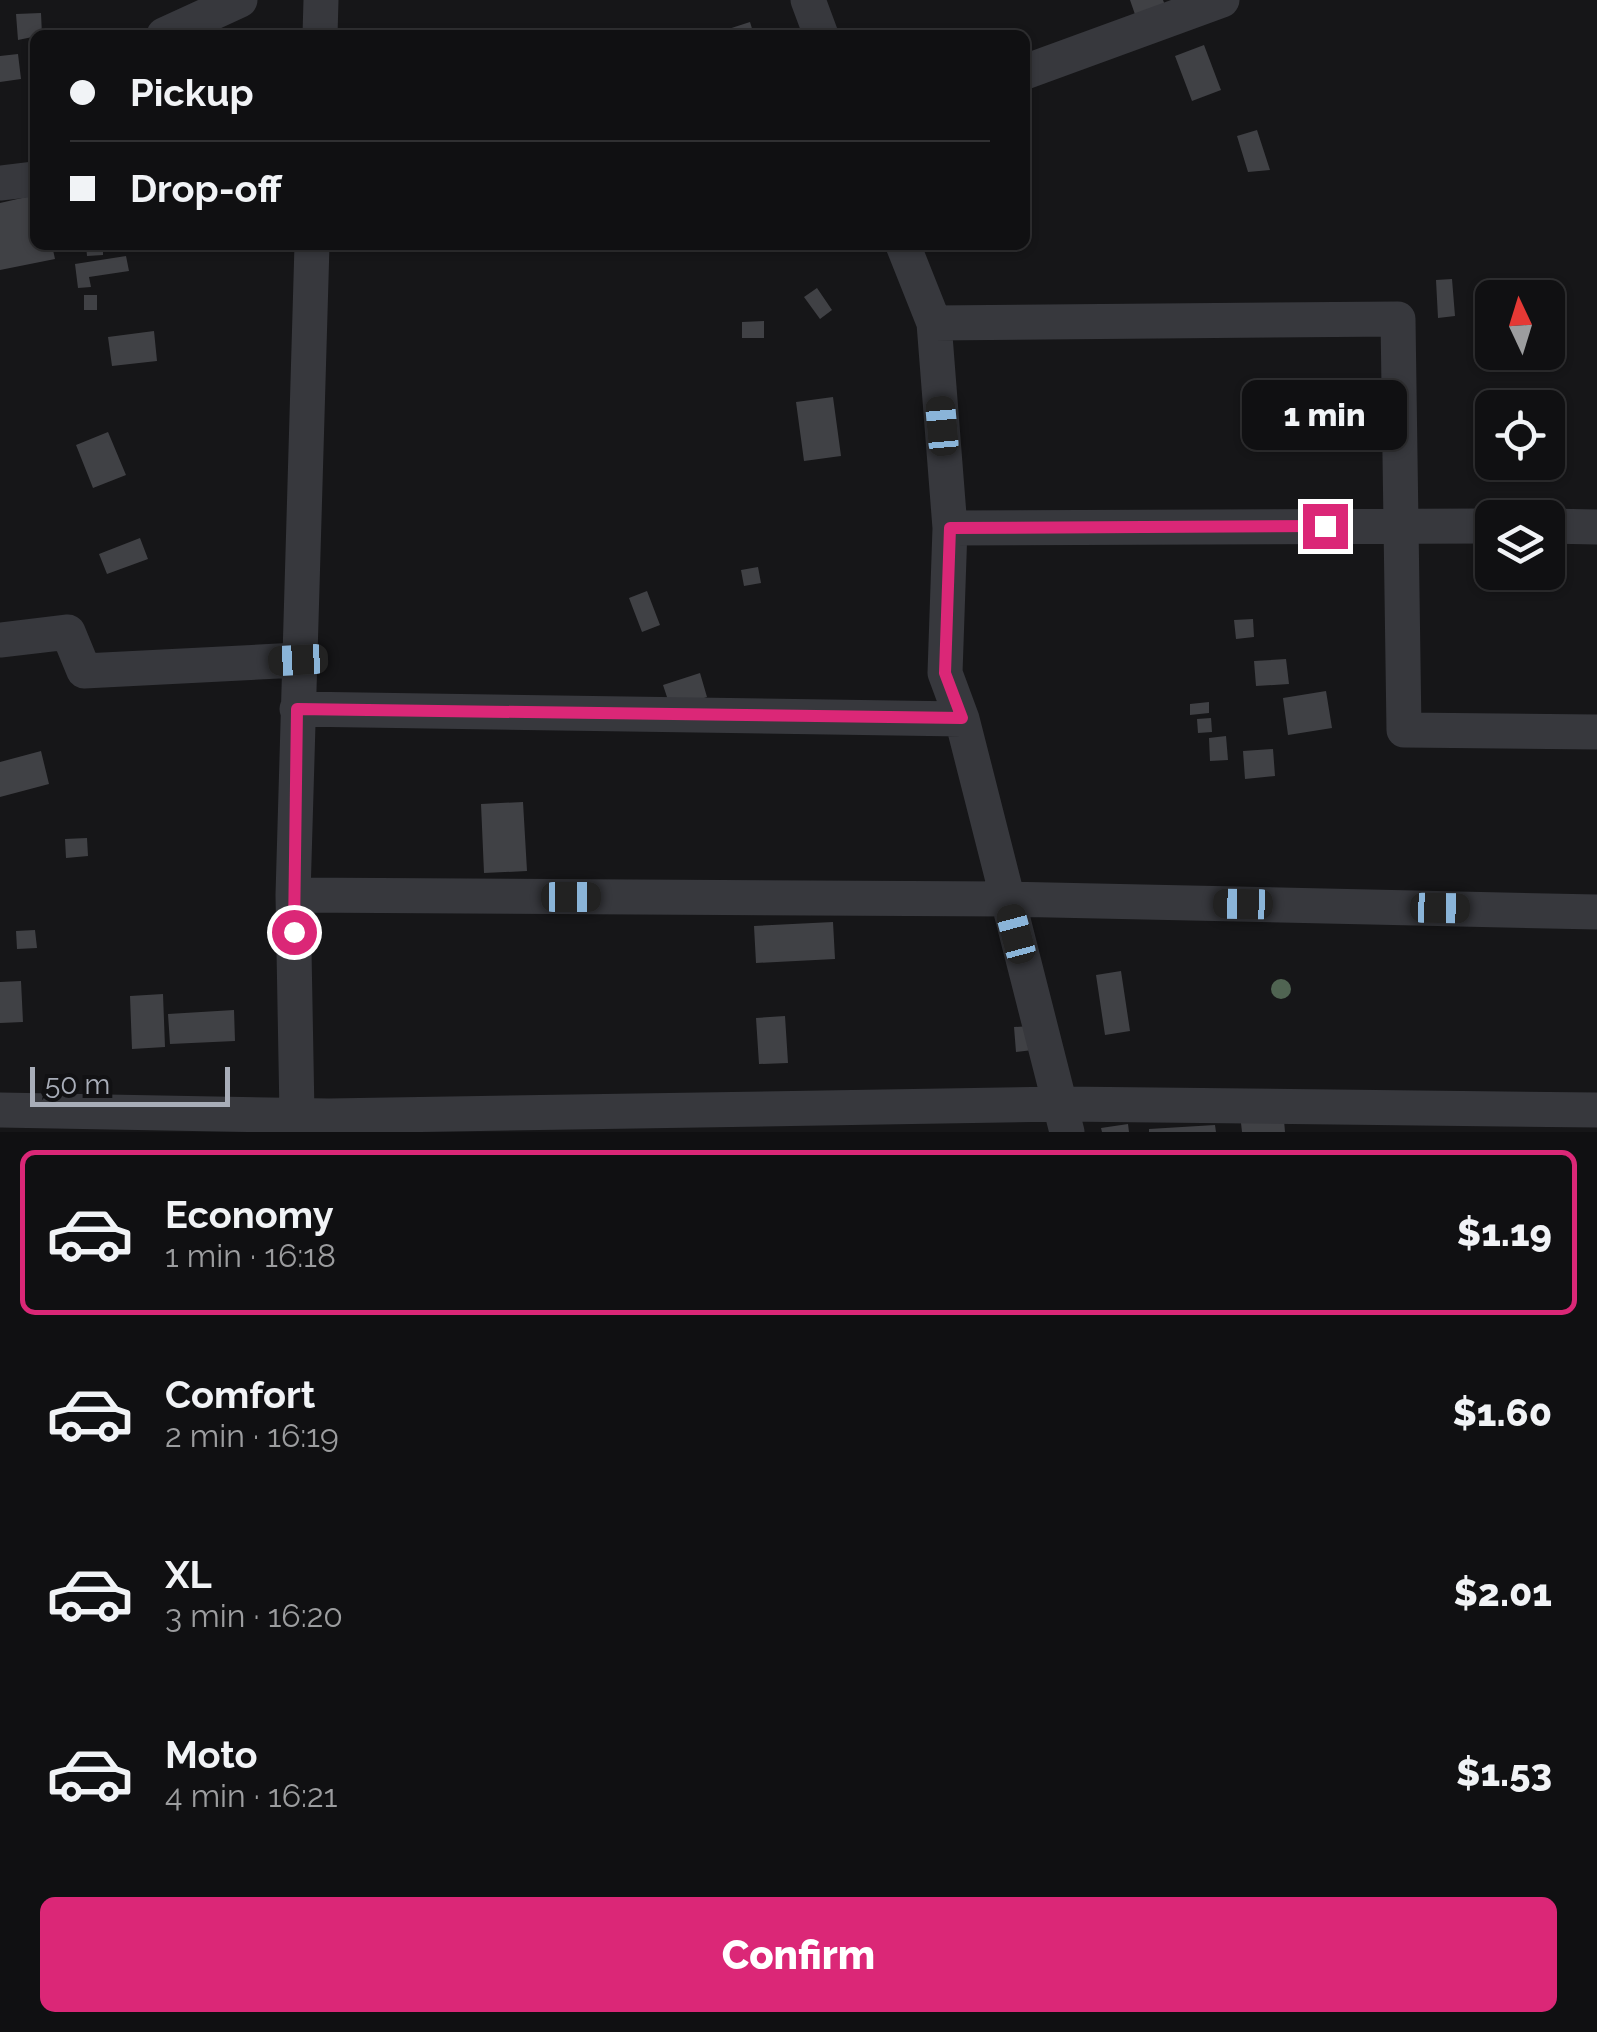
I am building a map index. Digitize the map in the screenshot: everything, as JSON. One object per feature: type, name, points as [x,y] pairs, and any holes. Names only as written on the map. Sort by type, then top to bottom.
[{"type":"street","points":[[175,30],[240,0]]},
{"type":"street","points":[[320,30],[321,0]]},
{"type":"street","points":[[808,0],[820,30]]},
{"type":"street","points":[[1030,70],[1222,0]]},
{"type":"street","points":[[0,183],[30,180]]},
{"type":"street","points":[[297,1114],[297,709],[312,250]]},
{"type":"street","points":[[905,250],[934,323],[950,528],[945,673],[962,718],[1064,1118]]},
{"type":"street","points":[[934,323],[1398,320],[1404,730],[1597,732]]},
{"type":"street","points":[[950,528],[1475,526]]},
{"type":"street","points":[[1565,526],[1597,526]]},
{"type":"street","points":[[0,640],[68,632],[84,671],[298,660]]},
{"type":"street","points":[[297,709],[962,718]]},
{"type":"street","points":[[294,895],[1007,900],[1597,912]]},
{"type":"street","points":[[0,1110],[107,1123],[297,1114],[1064,1118],[1597,1110]]},
{"type":"building","points":[[1130,0],[1163,0],[1168,13],[1138,23]]},
{"type":"building","points":[[41,13],[42,30],[30,30],[30,38],[18,40],[16,14]]},
{"type":"building","points":[[750,22],[752,30],[725,30]]},
{"type":"building","points":[[1204,45],[1221,90],[1192,101],[1175,56]]},
{"type":"building","points":[[18,54],[21,79],[0,82],[0,56]]},
{"type":"building","points":[[1257,130],[1270,170],[1248,172],[1237,136]]},
{"type":"building","points":[[30,196],[30,250],[53,250],[55,259],[0,270],[0,203]]},
{"type":"building","points":[[86,250],[103,250],[103,255],[87,256]]},
{"type":"building","points":[[126,256],[129,271],[89,277],[91,287],[78,288],[75,264]]},
{"type":"building","points":[[1452,279],[1455,316],[1438,318],[1436,280]]},
{"type":"building","points":[[817,288],[832,310],[820,319],[804,297]]},
{"type":"building","points":[[84,295],[97,295],[97,310],[84,310]]},
{"type":"building","points":[[764,321],[764,338],[742,338],[742,322]]},
{"type":"building","points":[[154,331],[157,361],[112,366],[108,337]]},
{"type":"building","points":[[833,397],[841,456],[804,461],[796,402]]},
{"type":"building","points":[[108,432],[126,475],[93,488],[76,445]]},
{"type":"building","points":[[140,538],[148,559],[107,574],[99,554]]},
{"type":"building","points":[[758,567],[761,583],[744,586],[741,570]]},
{"type":"building","points":[[647,591],[660,625],[642,632],[629,598]]},
{"type":"building","points":[[1253,619],[1254,637],[1236,639],[1234,620]]},
{"type":"building","points":[[1286,659],[1289,684],[1256,686],[1254,661]]},
{"type":"building","points":[[700,673],[707,697],[671,709],[663,685]]},
{"type":"building","points":[[1326,691],[1332,728],[1288,735],[1283,698]]},
{"type":"building","points":[[1209,702],[1209,713],[1190,715],[1190,704]]},
{"type":"building","points":[[1211,718],[1212,732],[1198,733],[1197,719]]},
{"type":"building","points":[[1226,736],[1228,760],[1210,761],[1209,738]]},
{"type":"building","points":[[1273,749],[1275,776],[1245,779],[1243,751]]},
{"type":"building","points":[[41,751],[49,784],[0,797],[0,762]]},
{"type":"building","points":[[523,802],[527,871],[484,873],[481,804]]},
{"type":"building","points":[[87,838],[88,856],[66,858],[65,839]]},
{"type":"building","points":[[833,922],[835,959],[756,963],[754,926]]},
{"type":"building","points":[[35,930],[37,948],[17,949],[16,931]]},
{"type":"building","points":[[1121,971],[1130,1031],[1105,1035],[1096,975]]},
{"type":"building","points":[[21,981],[23,1022],[0,1023],[0,982]]},
{"type":"building","points":[[163,994],[165,1047],[132,1049],[130,996]]},
{"type":"building","points":[[234,1010],[235,1041],[170,1044],[168,1014]]},
{"type":"building","points":[[785,1016],[788,1063],[759,1064],[756,1018]]},
{"type":"building","points":[[1031,1026],[1033,1050],[1016,1052],[1014,1027]]},
{"type":"building","points":[[1284,1120],[1285,1132],[1242,1132],[1241,1123]]},
{"type":"building","points":[[1128,1124],[1129,1132],[1102,1132],[1101,1128]]},
{"type":"building","points":[[1215,1125],[1216,1132],[1149,1132],[1149,1129]]},
{"type":"route","points":[[294,932],[297,709],[962,718],[945,673],[950,528],[1325,526]]}]
